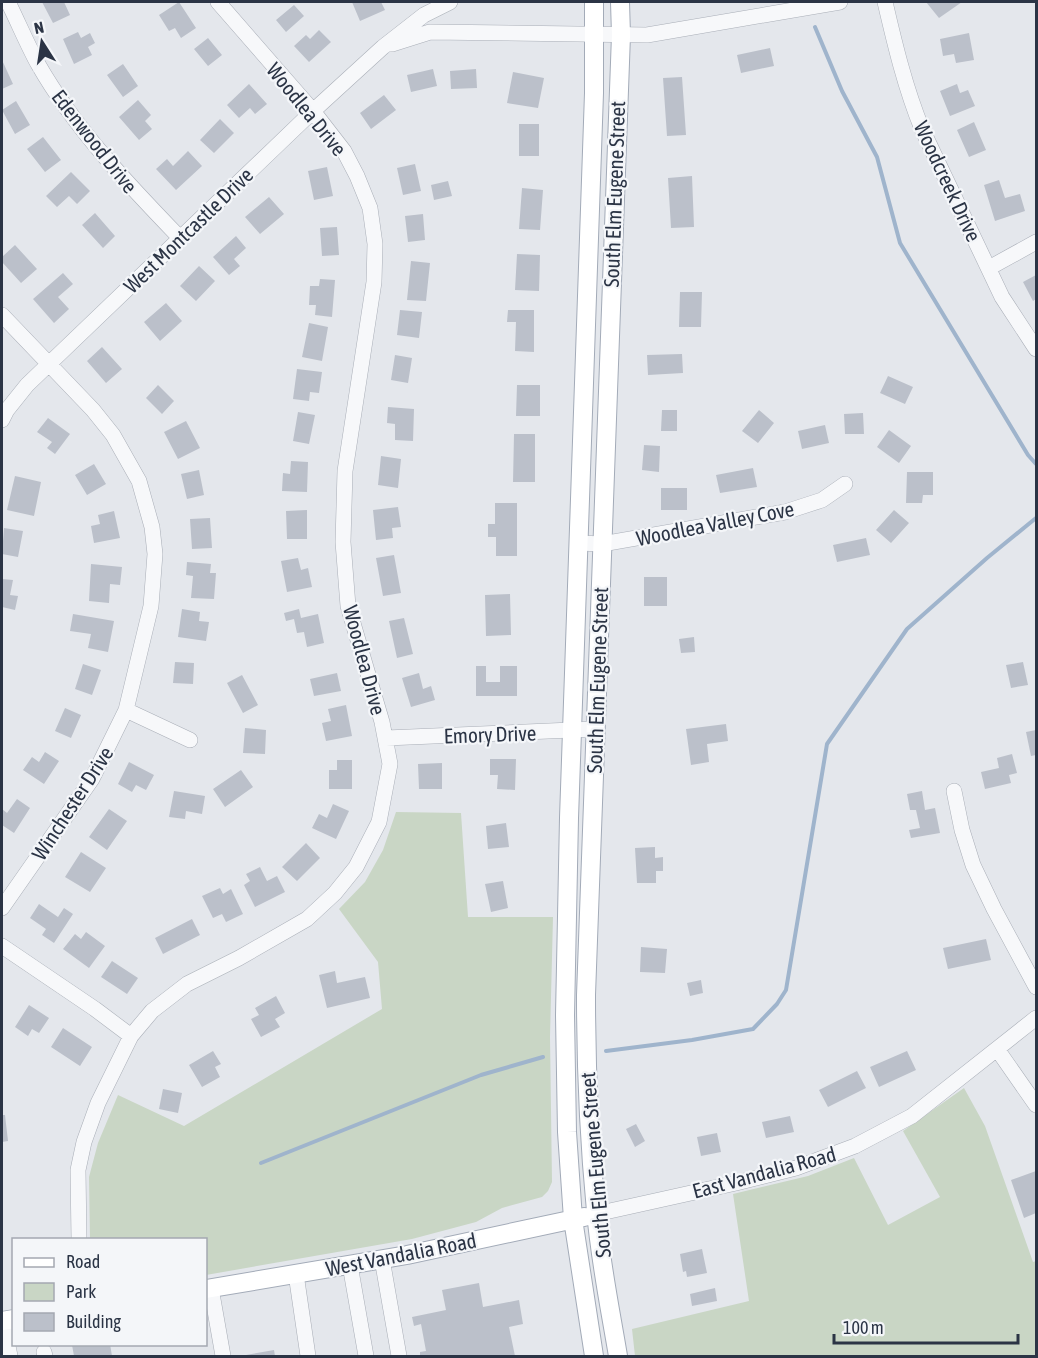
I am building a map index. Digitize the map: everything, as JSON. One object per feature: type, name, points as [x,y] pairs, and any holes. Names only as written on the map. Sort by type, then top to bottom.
[{"type":"main road","name":"South Elm Eugene Street","points":[[594,2],[594,93],[572,730],[565,1015],[566,1120],[573,1219],[594,1356]]},
{"type":"main road","name":"South Elm Eugene Street","points":[[618,1356],[596,1214],[586,1060],[586,995],[621,35],[620,2]]},
{"type":"main road","name":"West Vandalia Road","points":[[208,1288],[382,1259],[596,1214]]},
{"type":"street","name":"Edenwood Drive","points":[[8,2],[37,63],[56,93],[116,172],[180,238]]},
{"type":"street","name":"Woodlea Drive","points":[[79,1238],[78,1170],[84,1142],[98,1103],[131,1036],[152,1011],[187,984],[239,958],[307,919],[335,893],[356,867],[379,822],[390,764],[386,738],[348,606],[343,542],[345,471],[374,282],[375,244],[370,208],[344,151],[313,111],[218,2]]},
{"type":"street","name":"West Montcastle Drive","points":[[2,420],[27,385],[383,47],[420,8],[450,2]]},
{"type":"street","name":"West Montcastle Drive","points":[[383,47],[430,32],[647,35],[840,2]]},
{"type":"street","name":"Woodcreek Drive","points":[[885,2],[910,101],[1002,297],[1036,349]]},
{"type":"street","points":[[420,8],[430,32]]},
{"type":"street","points":[[989,268],[1036,242]]},
{"type":"street","name":"Winchester Drive","points":[[2,315],[93,410],[118,444],[140,481],[152,527],[156,554],[151,606],[126,710],[92,779],[2,909]]},
{"type":"street","name":"Woodlea Valley Cove","points":[[579,543],[602,544],[784,512],[822,500],[845,484]]},
{"type":"street","points":[[126,710],[190,740]]},
{"type":"street","name":"Emory Drive","points":[[386,738],[595,729]]},
{"type":"street","points":[[954,791],[962,830],[973,865],[1036,987]]},
{"type":"street","points":[[2,946],[131,1036]]},
{"type":"street","name":"East Vandalia Road","points":[[596,1214],[796,1168],[855,1146],[912,1116],[1036,1018]]},
{"type":"street","points":[[997,1049],[1036,1105]]},
{"type":"street","points":[[382,1259],[399,1356]]},
{"type":"street","points":[[350,1265],[366,1356]]},
{"type":"street","points":[[296,1274],[308,1356]]},
{"type":"street","points":[[208,1288],[223,1356]]},
{"type":"street","points":[[6,1320],[10,1356]]},
{"type":"green space","points":[[396,812],[461,813],[468,917],[553,917],[550,1037],[552,1182],[548,1191],[542,1197],[502,1208],[476,1222],[412,1239],[207,1275],[207,1238],[90,1238],[89,1177],[98,1143],[118,1095],[184,1126],[382,1009],[378,962],[339,909],[365,882],[383,850]]},
{"type":"green space","points":[[964,1088],[985,1126],[1033,1262],[1036,1261],[1036,1356],[635,1356],[632,1329],[749,1301],[733,1194],[808,1176],[854,1158],[888,1225],[940,1197],[903,1131]]},
{"type":"building","points":[[42,2],[64,2],[70,15],[53,23]]},
{"type":"building","points":[[179,2],[196,28],[181,38],[175,28],[169,31],[159,15]]},
{"type":"building","points":[[352,2],[381,2],[385,10],[360,21]]},
{"type":"building","points":[[926,2],[962,2],[939,18]]},
{"type":"building","points":[[294,5],[304,16],[286,32],[276,20]]},
{"type":"building","points":[[319,30],[331,42],[309,62],[294,46],[306,35],[310,39]]},
{"type":"building","points":[[78,32],[81,38],[90,33],[95,43],[88,47],[92,55],[74,64],[63,39]]},
{"type":"building","points":[[969,33],[974,60],[956,63],[954,54],[943,56],[940,39]]},
{"type":"building","points":[[208,38],[222,55],[208,66],[194,49]]},
{"type":"building","points":[[770,48],[774,66],[741,73],[737,55]]},
{"type":"building","points":[[2,60],[13,84],[2,89]]},
{"type":"building","points":[[123,64],[138,86],[123,97],[107,75]]},
{"type":"building","points":[[433,69],[437,86],[411,92],[407,75]]},
{"type":"building","points":[[476,69],[477,88],[451,89],[450,71]]},
{"type":"building","points":[[513,72],[544,78],[538,108],[507,103]]},
{"type":"building","points":[[682,77],[686,135],[667,136],[663,78]]},
{"type":"building","points":[[249,84],[267,104],[255,114],[250,108],[239,118],[227,105]]},
{"type":"building","points":[[957,84],[960,93],[968,90],[975,106],[950,116],[940,91]]},
{"type":"building","points":[[384,95],[396,110],[371,129],[360,113]]},
{"type":"building","points":[[138,100],[151,115],[145,121],[152,129],[139,140],[119,117]]},
{"type":"building","points":[[16,101],[30,125],[15,134],[2,110]]},
{"type":"building","points":[[220,119],[234,133],[214,153],[200,140]]},
{"type":"building","points":[[974,122],[986,150],[969,157],[957,130]]},
{"type":"building","points":[[519,124],[539,124],[539,156],[519,156]]},
{"type":"building","points":[[43,137],[61,160],[45,172],[27,149]]},
{"type":"building","points":[[188,151],[202,166],[176,190],[156,169],[167,159],[173,166]]},
{"type":"building","points":[[415,164],[421,191],[403,195],[397,168]]},
{"type":"building","points":[[327,167],[333,196],[314,200],[308,171]]},
{"type":"building","points":[[71,172],[90,191],[77,204],[69,196],[57,207],[46,196]]},
{"type":"building","points":[[692,176],[694,227],[671,228],[668,178]]},
{"type":"building","points":[[999,180],[1005,198],[1020,194],[1025,211],[995,221],[984,185]]},
{"type":"building","points":[[448,181],[452,196],[434,200],[431,185]]},
{"type":"building","points":[[522,188],[543,190],[540,230],[519,229]]},
{"type":"building","points":[[269,197],[284,214],[260,234],[245,217]]},
{"type":"building","points":[[95,213],[115,236],[103,248],[82,225]]},
{"type":"building","points":[[423,214],[425,240],[408,242],[405,216]]},
{"type":"building","points":[[337,227],[339,255],[322,256],[320,228]]},
{"type":"building","points":[[236,236],[246,248],[234,259],[240,266],[229,275],[213,257]]},
{"type":"building","points":[[15,245],[37,269],[21,283],[2,262],[2,257]]},
{"type":"building","points":[[517,254],[540,255],[539,291],[515,290]]},
{"type":"building","points":[[411,261],[430,263],[426,301],[407,300]]},
{"type":"building","points":[[199,266],[215,281],[196,301],[180,286]]},
{"type":"building","points":[[63,273],[73,284],[58,297],[69,309],[54,323],[33,299]]},
{"type":"building","points":[[1036,275],[1036,299],[1033,301],[1023,282]]},
{"type":"building","points":[[320,279],[335,280],[332,317],[315,315],[316,305],[309,305],[310,286],[319,286]]},
{"type":"building","points":[[680,292],[702,292],[701,327],[679,327]]},
{"type":"building","points":[[166,303],[182,321],[160,341],[144,322]]},
{"type":"building","points":[[400,310],[422,312],[419,338],[397,335]]},
{"type":"building","points":[[508,310],[534,310],[534,352],[515,351],[516,322],[507,322]]},
{"type":"building","points":[[309,323],[328,327],[322,361],[302,357]]},
{"type":"building","points":[[102,347],[122,369],[106,383],[87,361]]},
{"type":"building","points":[[682,354],[683,373],[648,375],[647,355]]},
{"type":"building","points":[[395,355],[412,358],[408,383],[391,380]]},
{"type":"building","points":[[297,369],[322,372],[319,393],[310,392],[309,401],[293,399]]},
{"type":"building","points":[[888,376],[913,387],[905,404],[880,393]]},
{"type":"building","points":[[158,385],[174,401],[162,414],[146,398]]},
{"type":"building","points":[[517,385],[540,385],[540,416],[516,416]]},
{"type":"building","points":[[388,407],[414,409],[413,441],[395,440],[395,424],[387,423]]},
{"type":"building","points":[[662,410],[677,410],[677,431],[661,431]]},
{"type":"building","points":[[759,410],[774,423],[758,443],[742,431]]},
{"type":"building","points":[[298,412],[315,415],[309,444],[293,441]]},
{"type":"building","points":[[863,413],[864,434],[845,434],[844,414]]},
{"type":"building","points":[[48,418],[70,434],[55,454],[47,448],[52,442],[37,432]]},
{"type":"building","points":[[186,421],[200,448],[178,459],[164,432]]},
{"type":"building","points":[[825,425],[829,443],[802,449],[798,431]]},
{"type":"building","points":[[889,430],[911,446],[899,463],[877,447]]},
{"type":"building","points":[[514,434],[535,434],[535,482],[513,482]]},
{"type":"building","points":[[644,445],[660,446],[659,472],[642,470]]},
{"type":"building","points":[[381,456],[401,459],[398,488],[378,485]]},
{"type":"building","points":[[291,461],[308,462],[307,492],[282,491],[283,473],[290,474]]},
{"type":"building","points":[[94,464],[106,484],[87,495],[75,475]]},
{"type":"building","points":[[753,468],[757,487],[720,493],[716,475]]},
{"type":"building","points":[[199,470],[204,495],[187,499],[181,474]]},
{"type":"building","points":[[907,472],[933,472],[933,495],[923,495],[922,503],[906,503]]},
{"type":"building","points":[[15,476],[41,482],[34,516],[7,510]]},
{"type":"building","points":[[661,488],[687,488],[687,510],[661,510]]},
{"type":"building","points":[[495,503],[517,503],[517,556],[496,556],[496,537],[488,537],[488,524],[495,524]]},
{"type":"building","points":[[398,507],[401,527],[392,528],[393,538],[376,540],[373,510]]},
{"type":"building","points":[[307,510],[307,539],[287,539],[286,511]]},
{"type":"building","points":[[894,510],[909,523],[891,543],[876,530]]},
{"type":"building","points":[[114,511],[120,538],[94,543],[91,526],[100,524],[98,515]]},
{"type":"building","points":[[210,518],[212,548],[192,549],[190,519]]},
{"type":"building","points":[[4,528],[23,531],[18,557],[2,554]]},
{"type":"building","points":[[866,538],[870,555],[837,562],[833,545]]},
{"type":"building","points":[[394,555],[401,593],[383,596],[376,558]]},
{"type":"building","points":[[298,558],[301,570],[308,568],[312,587],[287,592],[281,561]]},
{"type":"building","points":[[187,562],[211,564],[210,573],[216,573],[214,599],[191,598],[193,576],[186,575]]},
{"type":"building","points":[[91,564],[122,567],[120,585],[110,584],[109,603],[89,601]]},
{"type":"building","points":[[644,577],[667,577],[667,606],[644,606]]},
{"type":"building","points":[[2,579],[13,580],[10,595],[18,596],[15,610],[2,607]]},
{"type":"building","points":[[510,594],[511,635],[486,636],[485,595]]},
{"type":"building","points":[[182,609],[200,612],[199,621],[209,622],[206,641],[178,637]]},
{"type":"building","points":[[299,609],[301,618],[318,614],[324,643],[307,647],[304,632],[297,633],[294,619],[286,621],[284,613]]},
{"type":"building","points":[[73,614],[114,621],[108,652],[88,648],[91,634],[70,631]]},
{"type":"building","points":[[404,618],[413,654],[397,658],[389,621]]},
{"type":"building","points":[[694,637],[695,652],[681,653],[679,639]]},
{"type":"building","points":[[175,662],[194,663],[193,684],[173,683]]},
{"type":"building","points":[[1023,662],[1028,685],[1011,688],[1006,665]]},
{"type":"building","points":[[83,664],[101,670],[92,695],[75,689]]},
{"type":"building","points":[[476,666],[486,666],[486,682],[500,682],[500,666],[517,666],[517,696],[476,696]]},
{"type":"building","points":[[337,673],[341,691],[314,696],[310,679]]},
{"type":"building","points":[[419,673],[423,689],[431,686],[435,700],[411,707],[402,678]]},
{"type":"building","points":[[242,675],[258,705],[243,713],[227,683]]},
{"type":"building","points":[[346,705],[352,736],[326,741],[322,723],[331,721],[328,709]]},
{"type":"building","points":[[65,708],[81,715],[71,738],[55,731]]},
{"type":"building","points":[[726,724],[728,741],[707,744],[709,762],[691,765],[686,729]]},
{"type":"building","points":[[245,728],[266,730],[265,754],[243,753]]},
{"type":"building","points":[[1036,730],[1036,755],[1031,756],[1026,732]]},
{"type":"building","points":[[45,752],[59,761],[44,784],[23,770],[32,757],[39,762]]},
{"type":"building","points":[[1012,754],[1017,773],[1009,775],[1011,783],[985,789],[981,772],[999,768],[997,758]]},
{"type":"building","points":[[490,759],[516,759],[515,790],[497,789],[498,775],[490,775]]},
{"type":"building","points":[[337,760],[352,760],[352,789],[329,789],[329,770],[337,770]]},
{"type":"building","points":[[129,762],[154,775],[146,790],[136,785],[132,792],[118,784]]},
{"type":"building","points":[[442,763],[442,789],[419,789],[418,764]]},
{"type":"building","points":[[241,770],[253,787],[225,807],[213,789]]},
{"type":"building","points":[[174,791],[205,796],[202,814],[186,811],[185,819],[169,817]]},
{"type":"building","points":[[922,791],[925,810],[935,808],[940,833],[911,838],[909,830],[920,828],[916,810],[910,810],[907,794]]},
{"type":"building","points":[[17,799],[30,808],[14,833],[2,825],[2,809],[7,813]]},
{"type":"building","points":[[333,804],[349,811],[336,839],[312,828],[319,814],[327,818]]},
{"type":"building","points":[[109,809],[127,821],[107,850],[89,837]]},
{"type":"building","points":[[506,823],[509,847],[488,849],[486,826]]},
{"type":"building","points":[[306,843],[320,858],[297,881],[282,867]]},
{"type":"building","points":[[655,847],[655,858],[663,857],[663,871],[656,871],[656,883],[637,883],[635,848]]},
{"type":"building","points":[[81,852],[106,868],[90,892],[65,877]]},
{"type":"building","points":[[260,867],[267,881],[277,876],[285,892],[255,907],[244,885],[250,881],[246,874]]},
{"type":"building","points":[[503,881],[508,908],[491,912],[485,884]]},
{"type":"building","points":[[220,888],[223,894],[231,889],[243,914],[226,922],[222,914],[213,918],[202,896]]},
{"type":"building","points":[[39,904],[58,917],[64,908],[73,914],[54,943],[42,935],[46,929],[30,918]]},
{"type":"building","points":[[192,919],[200,935],[163,954],[155,938]]},
{"type":"building","points":[[86,932],[105,946],[89,968],[63,949],[75,934],[81,939]]},
{"type":"building","points":[[986,939],[991,960],[948,969],[943,948]]},
{"type":"building","points":[[641,947],[667,949],[665,973],[640,972]]},
{"type":"building","points":[[112,961],[138,978],[127,994],[101,977]]},
{"type":"building","points":[[335,971],[337,983],[365,977],[370,998],[327,1008],[319,975]]},
{"type":"building","points":[[701,980],[703,993],[690,996],[687,983]]},
{"type":"building","points":[[276,996],[285,1013],[275,1019],[280,1027],[261,1037],[251,1019],[259,1015],[255,1008]]},
{"type":"building","points":[[29,1005],[49,1018],[39,1033],[32,1029],[28,1036],[15,1027]]},
{"type":"building","points":[[63,1028],[92,1047],[80,1066],[51,1047]]},
{"type":"building","points":[[213,1051],[221,1064],[215,1067],[220,1077],[202,1087],[189,1065]]},
{"type":"building","points":[[907,1051],[916,1070],[879,1087],[870,1067]]},
{"type":"building","points":[[857,1071],[866,1088],[828,1107],[819,1090]]},
{"type":"building","points":[[163,1089],[182,1093],[178,1113],[159,1109]]},
{"type":"building","points":[[2,1115],[5,1115],[8,1141],[2,1142]]},
{"type":"building","points":[[790,1116],[794,1132],[766,1138],[762,1122]]},
{"type":"building","points":[[636,1124],[645,1141],[635,1147],[626,1129]]},
{"type":"building","points":[[717,1133],[721,1152],[701,1156],[697,1137]]},
{"type":"building","points":[[1036,1171],[1036,1213],[1024,1218],[1011,1180]]},
{"type":"building","points":[[702,1249],[707,1273],[687,1277],[686,1271],[683,1272],[680,1254]]},
{"type":"building","points":[[479,1283],[483,1307],[519,1300],[523,1324],[509,1327],[515,1356],[420,1356],[420,1352],[426,1351],[421,1324],[414,1326],[412,1317],[446,1310],[442,1290]]},
{"type":"building","points":[[715,1288],[717,1301],[692,1306],[690,1294]]},
{"type":"building","points":[[72,1346],[110,1346],[112,1356],[74,1356]]},
{"type":"building","points":[[274,1350],[275,1356],[246,1356],[246,1355]]},
{"type":"waterway","points":[[815,27],[842,91],[877,157],[900,243],[1028,455],[1036,464]]},
{"type":"waterway","points":[[606,1051],[692,1040],[753,1029],[777,1004],[786,990],[827,744],[907,629],[1036,518]]},
{"type":"waterway","points":[[261,1163],[481,1075],[543,1057]]}]
